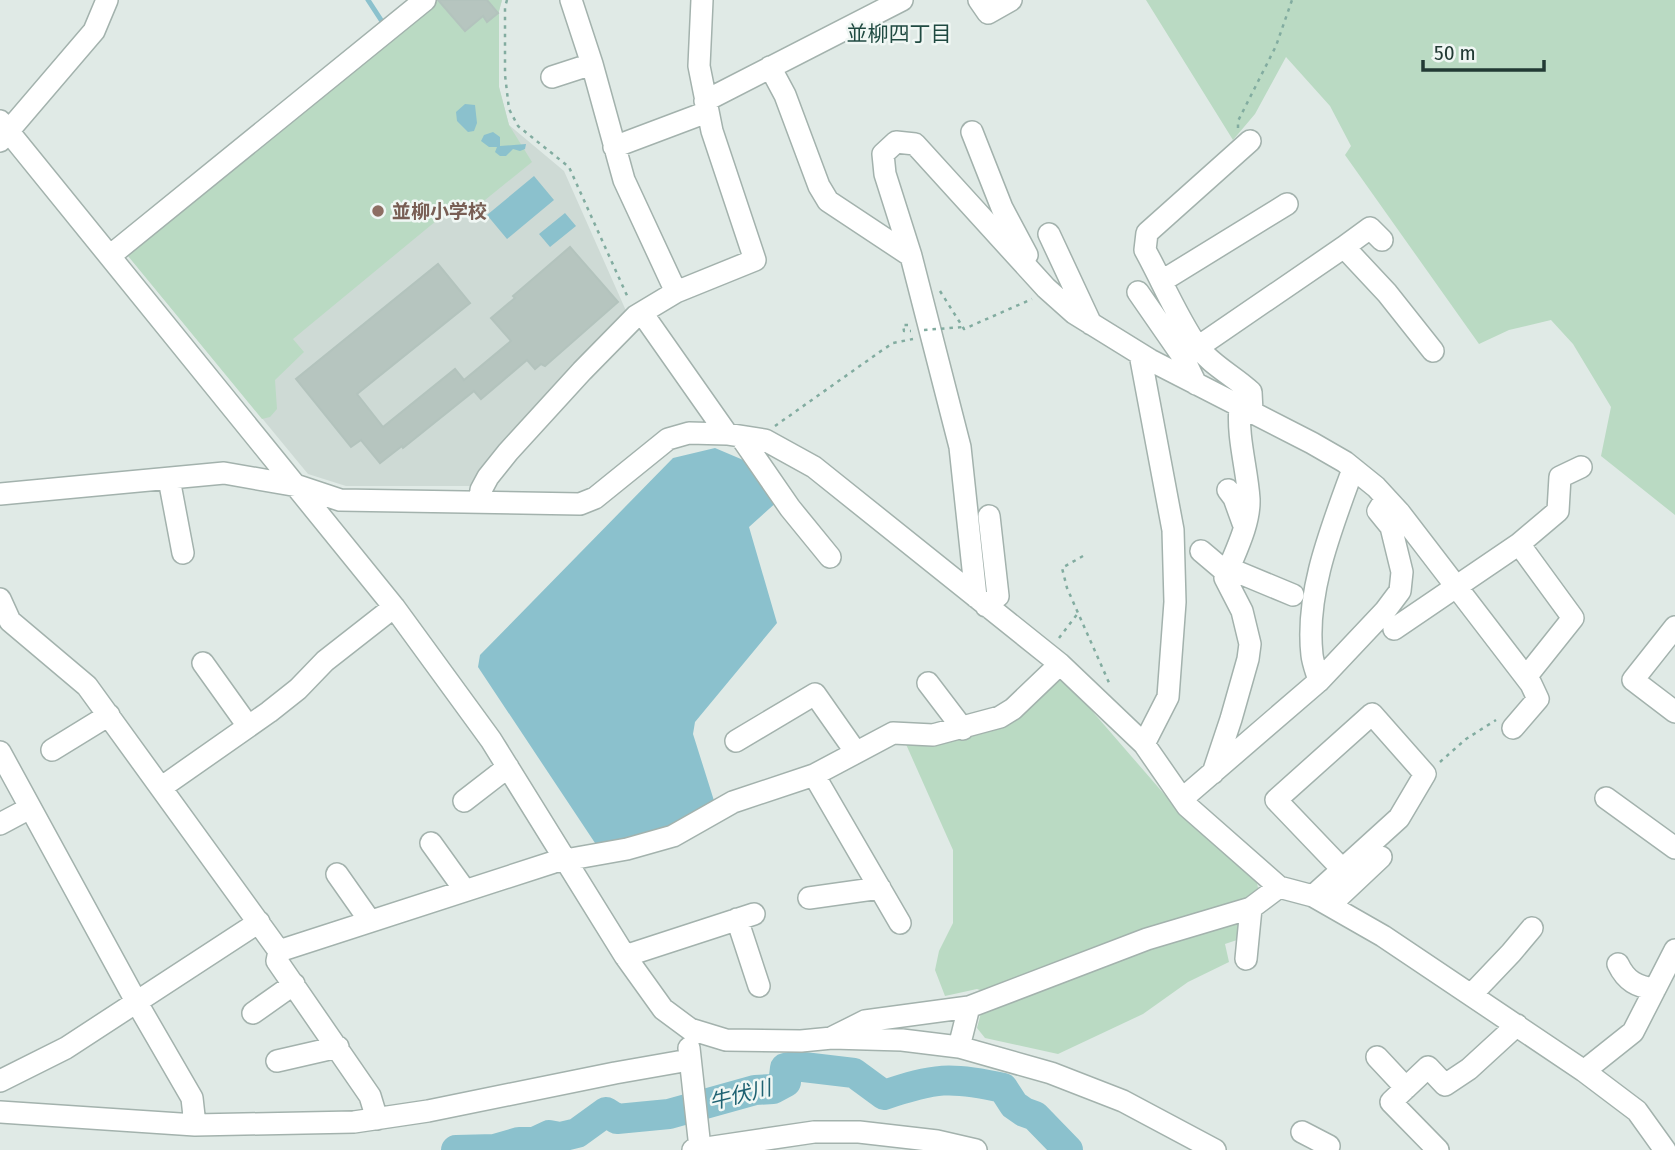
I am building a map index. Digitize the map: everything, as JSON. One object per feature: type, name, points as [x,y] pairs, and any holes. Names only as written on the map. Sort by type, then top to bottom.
[{"type":"street","points":[[107,0],[94,31],[3,131],[111,255],[394,607],[491,740],[625,956],[663,1009],[690,1029],[726,1041],[801,1041],[832,1038],[902,1040],[959,1047],[1051,1073],[1123,1101],[1215,1150]]},
{"type":"street","points":[[111,255],[425,0]]},
{"type":"street","points":[[571,0],[624,180],[676,292]]},
{"type":"street","points":[[480,501],[488,477],[508,452],[639,314],[676,292],[755,260],[706,106],[699,66],[702,0]]},
{"type":"street","points":[[614,147],[706,106],[770,67],[902,0]]},
{"type":"street","points":[[979,0],[988,13],[1011,0]]},
{"type":"street","points":[[552,77],[592,64]]},
{"type":"street","points":[[770,67],[785,95],[819,186],[828,201],[911,256]]},
{"type":"street","points":[[971,132],[1002,208],[1027,256],[1029,269]]},
{"type":"street","points":[[981,601],[960,447],[911,256],[885,174],[883,154],[896,142],[915,144],[1029,269],[1074,313],[1140,354],[1312,443],[1353,469],[1386,498],[1528,680]]},
{"type":"street","points":[[1213,773],[1235,707],[1250,644],[1242,611],[1225,578],[1245,526],[1249,502],[1239,423],[1251,392],[1233,375],[1218,368],[1198,347],[1144,250],[1147,233],[1246,144]]},
{"type":"street","points":[[1162,281],[1287,204]]},
{"type":"street","points":[[1198,347],[1370,228],[1382,240]]},
{"type":"street","points":[[1049,234],[1091,324]]},
{"type":"street","points":[[1344,247],[1387,293],[1433,351]]},
{"type":"street","points":[[1138,292],[1183,357],[1196,384]]},
{"type":"street","points":[[639,314],[830,557]]},
{"type":"street","points":[[1140,354],[1173,530],[1175,602],[1168,697],[1144,744]]},
{"type":"street","points":[[0,494],[224,473],[298,486],[340,500],[580,504],[595,498],[668,439],[689,433],[765,440],[814,467],[1060,664],[1144,744],[1187,806],[1279,887],[1322,901],[1383,936],[1584,1071],[1637,1111],[1665,1150]]},
{"type":"street","points":[[1394,629],[1519,544],[1558,511],[1560,477],[1581,467]]},
{"type":"street","points":[[1319,681],[1312,656],[1313,600],[1327,546],[1353,469]]},
{"type":"street","points":[[169,479],[183,553]]},
{"type":"street","points":[[1228,490],[1245,526]]},
{"type":"street","points":[[1182,799],[1319,681],[1385,611],[1400,590],[1402,572],[1391,527],[1378,511],[1386,498]]},
{"type":"street","points":[[981,601],[999,596],[989,516]]},
{"type":"street","points":[[1513,719],[1528,680],[1573,618],[1519,544]]},
{"type":"street","points":[[1201,551],[1228,570],[1293,595]]},
{"type":"street","points":[[0,599],[10,621],[87,686],[162,786],[279,951],[278,961],[370,1097],[377,1119]]},
{"type":"street","points":[[162,786],[298,689],[324,661],[394,607]]},
{"type":"street","points":[[1675,627],[1633,680],[1675,712]]},
{"type":"street","points":[[203,663],[248,726]]},
{"type":"street","points":[[279,951],[464,889],[565,859],[627,849],[673,836],[733,802],[814,775],[893,733],[933,735],[1000,717],[1013,709],[1060,664]]},
{"type":"street","points":[[928,683],[963,729]]},
{"type":"street","points":[[736,741],[816,694],[855,751]]},
{"type":"street","points":[[1322,901],[1342,869],[1399,818],[1433,768],[1372,714],[1276,800],[1342,869]]},
{"type":"street","points":[[52,750],[109,715]]},
{"type":"street","points":[[0,752],[192,1098],[195,1125]]},
{"type":"street","points":[[464,801],[508,767]]},
{"type":"street","points":[[814,775],[900,923]]},
{"type":"street","points":[[1606,798],[1675,848]]},
{"type":"street","points":[[0,824],[30,808]]},
{"type":"street","points":[[431,843],[464,889]]},
{"type":"street","points":[[1322,901],[1381,857]]},
{"type":"street","points":[[337,874],[370,921]]},
{"type":"street","points":[[832,1038],[865,1021],[969,1007],[1147,939],[1251,908],[1279,887]]},
{"type":"street","points":[[809,898],[880,888]]},
{"type":"street","points":[[1241,948],[1251,908]]},
{"type":"street","points":[[625,956],[746,916],[759,986]]},
{"type":"street","points":[[259,922],[65,1048],[0,1083],[8,1113],[195,1125],[377,1119],[689,1065]]},
{"type":"street","points":[[1471,995],[1532,928]]},
{"type":"street","points":[[1584,1071],[1633,1032],[1675,950]]},
{"type":"street","points":[[1618,964],[1624,977],[1641,988],[1655,989]]},
{"type":"street","points":[[253,1013],[294,984]]},
{"type":"street","points":[[959,1047],[969,1007]]},
{"type":"street","points":[[1438,1150],[1391,1101],[1428,1068],[1445,1085],[1469,1069],[1517,1026]]},
{"type":"street","points":[[690,1029],[689,1065],[698,1147],[814,1132],[859,1132],[937,1141],[976,1150]]},
{"type":"street","points":[[277,1061],[338,1047]]},
{"type":"street","points":[[1377,1057],[1406,1088]]},
{"type":"path","points":[[507,0],[505,75],[509,109],[518,126],[569,167],[639,314]]},
{"type":"path","points":[[1246,144],[1237,131],[1238,121],[1276,46],[1292,0]]},
{"type":"path","points":[[939,289],[963,327]]},
{"type":"path","points":[[925,330],[964,329],[1031,299]]},
{"type":"path","points":[[775,426],[881,351],[893,344],[923,337]]},
{"type":"path","points":[[1083,556],[1062,568],[1067,588],[1111,686]]},
{"type":"path","points":[[1058,639],[1078,613]]},
{"type":"path","points":[[1433,768],[1487,724],[1513,719]]},
{"type":"shaded area","name":"並柳小学校","points":[[502,0],[499,11],[499,87],[509,125],[564,171],[627,313],[474,486],[346,486],[308,474],[124,251]]},
{"type":"green space","points":[[433,0],[502,0],[499,11],[499,87],[509,125],[532,162],[469,213],[459,202],[293,339],[304,352],[275,380],[277,409],[270,417],[262,419],[124,251]]},
{"type":"green space","points":[[1146,0],[1675,0],[1675,515],[1601,456],[1611,407],[1573,344],[1551,320],[1509,330],[1479,344],[1345,155],[1351,146],[1330,106],[1286,57],[1255,114],[1233,140]]},
{"type":"green space","points":[[1060,674],[1171,802],[1257,883],[1258,888],[1251,898],[988,993],[977,989],[945,996],[935,970],[939,951],[953,923],[953,850],[905,742],[939,740]]},
{"type":"green space","points":[[1243,918],[1242,934],[1237,940],[1225,944],[1229,962],[1188,982],[1143,1014],[1058,1054],[985,1038],[977,1028],[981,1013],[1157,942]]},
{"type":"water","points":[[465,104],[475,105],[477,123],[474,131],[468,132],[457,121],[456,112]]},
{"type":"water","points":[[493,132],[500,137],[500,146],[526,144],[525,149],[513,149],[506,156],[500,156],[495,152],[497,147],[489,147],[481,141],[484,135]]},
{"type":"water","points":[[534,176],[554,200],[507,239],[487,215]]},
{"type":"water","points":[[565,213],[576,226],[550,247],[539,234]]},
{"type":"water","points":[[715,448],[755,465],[779,500],[749,527],[777,623],[695,722],[693,734],[716,807],[672,830],[599,849],[478,667],[480,655],[673,458]]},
{"type":"building","points":[[438,0],[487,0],[498,13],[487,22],[483,16],[465,31]]},
{"type":"building","points":[[570,247],[618,302],[545,366],[541,364],[535,369],[527,360],[481,399],[474,391],[380,463],[361,440],[351,447],[296,379],[438,264],[470,303],[357,394],[383,427],[455,369],[464,380],[511,341],[491,318]]},
{"type":"waterway","points":[[368,0],[383,23]]},
{"type":"waterway","name":"牛伏川","points":[[456,1150],[495,1149],[519,1142],[534,1142],[549,1135],[560,1137],[577,1133],[606,1112],[617,1119],[669,1114],[755,1090],[773,1089],[786,1082],[785,1068],[795,1066],[854,1073],[884,1095],[930,1082],[956,1080],[1003,1088],[1014,1105],[1035,1116],[1068,1150]]},
{"type":"place","name":"並柳小学校","points":[[378,211]]},
{"type":"district","name":"並柳四丁目","points":[[899,34]]}]
